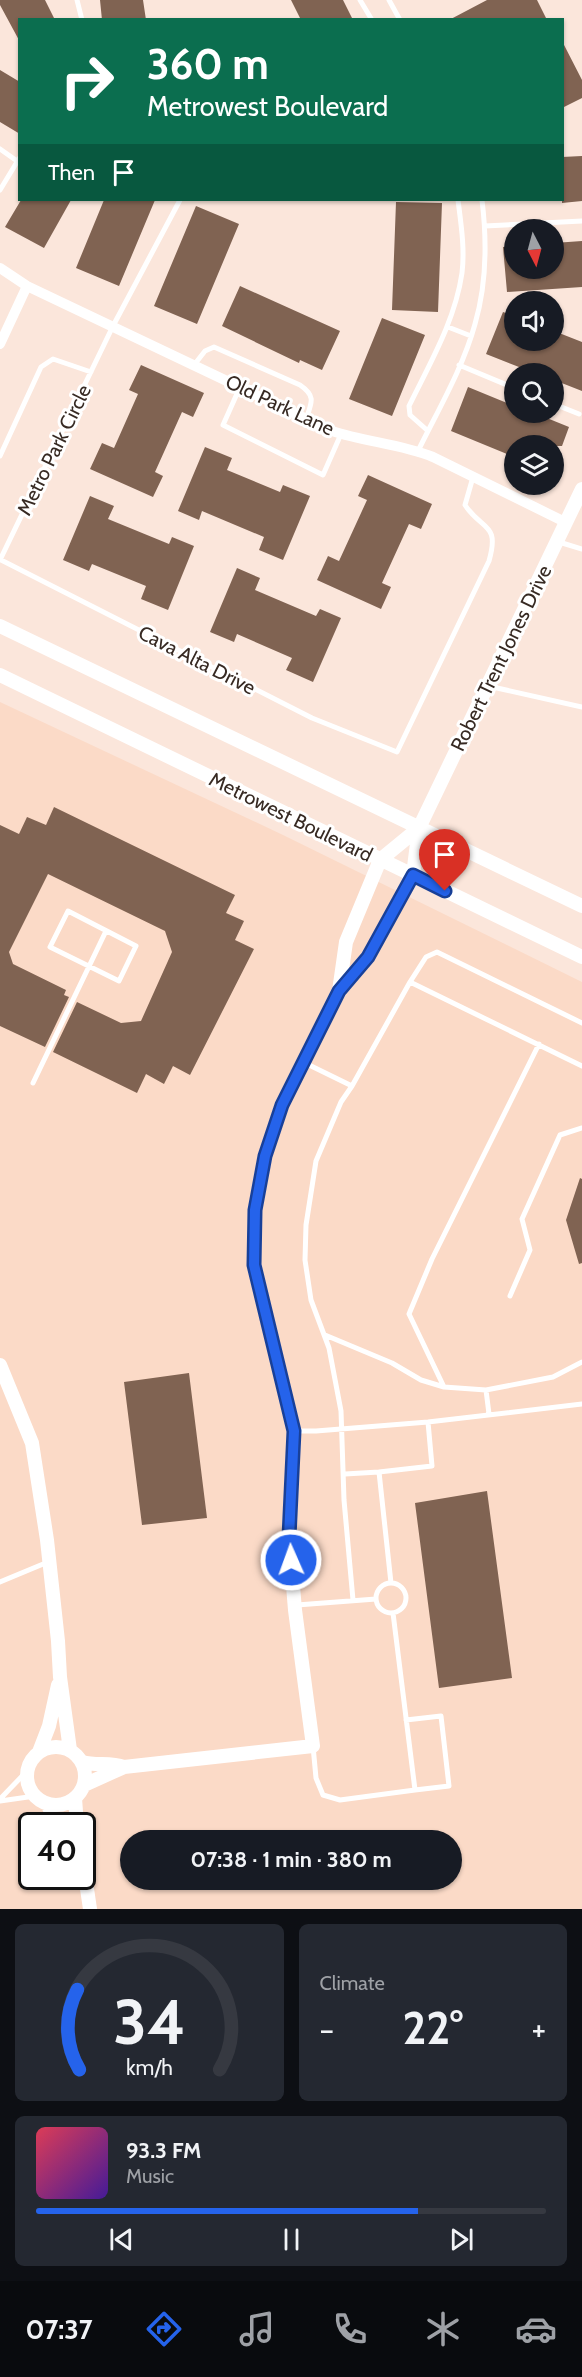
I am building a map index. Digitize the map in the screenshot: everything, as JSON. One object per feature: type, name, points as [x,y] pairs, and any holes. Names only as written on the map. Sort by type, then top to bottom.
[{"type":"street","name":"Old Park Lane","points":[[0,268],[27,286],[306,419],[341,434],[418,451],[473,477],[573,517]]},
{"type":"street","points":[[0,344],[27,286]]},
{"type":"street","name":"Robert Trent Jones Drive","points":[[413,875],[419,828],[486,686],[558,541],[573,517],[582,489]]},
{"type":"street","points":[[0,626],[582,906]]},
{"type":"street","name":"Metrowest Boulevard","points":[[0,675],[582,957]]},
{"type":"street","name":"Robert Trent Jones Drive","points":[[380,860],[419,828]]},
{"type":"street","points":[[339,991],[346,942],[380,860]]},
{"type":"street","points":[[41,1800],[62,1804],[75,1798],[84,1785],[124,1767],[313,1746],[289,1537],[294,1431],[254,1265],[255,1210],[266,1153],[282,1105],[339,991],[368,957],[413,875]]},
{"type":"street","points":[[0,1365],[32,1443],[50,1561],[60,1677],[70,1750],[82,1762],[96,1765],[115,1763],[124,1767]]},
{"type":"street","points":[[49,1812],[28,1780],[28,1770],[39,1752],[49,1726],[60,1677]]},
{"type":"street","points":[[39,1752],[52,1748],[70,1750]]},
{"type":"street","points":[[82,1762],[84,1785]]},
{"type":"street","points":[[75,1798],[76,1812]]},
{"type":"street","points":[[87,1890],[90,1909]]},
{"type":"lane","points":[[77,0],[82,18]]},
{"type":"lane","points":[[360,0],[371,18]]},
{"type":"lane","points":[[389,0],[399,18]]},
{"type":"lane","points":[[0,148],[18,159],[0,190]]},
{"type":"lane","name":"Metro Park Circle","points":[[0,560],[113,326],[179,201]]},
{"type":"lane","points":[[428,431],[410,415],[409,406],[448,327],[462,273],[462,236],[458,201]]},
{"type":"lane","points":[[418,451],[471,336],[483,285],[485,226],[482,201]]},
{"type":"lane","points":[[485,226],[582,221]]},
{"type":"lane","points":[[448,327],[471,336]]},
{"type":"lane","points":[[194,365],[205,351],[214,347],[290,381],[309,392],[312,399],[306,419]]},
{"type":"lane","name":"Metro Park Circle","points":[[0,456],[41,367],[53,359],[91,372]]},
{"type":"lane","points":[[459,365],[504,384]]},
{"type":"lane","points":[[240,387],[223,425],[323,475],[341,434]]},
{"type":"lane","points":[[564,408],[579,414]]},
{"type":"lane","name":"Cava Alta Drive","points":[[0,560],[312,718],[397,752],[489,561],[494,545],[491,530],[471,514],[465,505],[473,477]]},
{"type":"lane","points":[[558,541],[582,549]]},
{"type":"lane","points":[[486,686],[582,707]]},
{"type":"lane","points":[[68,911],[136,946],[119,981],[88,966],[50,947],[68,911]]},
{"type":"lane","points":[[33,1083],[106,931]]},
{"type":"lane","points":[[353,1600],[344,1500],[343,1429],[329,1348],[311,1300],[305,1260],[306,1224],[316,1161],[341,1102],[426,957],[437,952],[582,1023]]},
{"type":"lane","points":[[410,982],[582,1065]]},
{"type":"lane","points":[[444,1387],[409,1314],[432,1259],[539,1044]]},
{"type":"lane","points":[[303,1062],[352,1086]]},
{"type":"lane","points":[[510,1296],[530,1250],[522,1219],[560,1135],[582,1128]]},
{"type":"lane","points":[[324,1335],[392,1363],[421,1380],[444,1387],[486,1390],[553,1377],[582,1362]]},
{"type":"lane","points":[[486,1390],[489,1414]]},
{"type":"lane","points":[[294,1431],[428,1422],[582,1404]]},
{"type":"lane","points":[[345,1474],[432,1466],[428,1422]]},
{"type":"lane","points":[[379,1472],[391,1583]]},
{"type":"lane","points":[[0,1582],[50,1561]]},
{"type":"lane","points":[[391,1583],[400,1587],[405,1595],[402,1608],[393,1612],[380,1608],[376,1599],[379,1590],[391,1583]]},
{"type":"lane","points":[[295,1605],[376,1599]]},
{"type":"lane","points":[[393,1612],[415,1790]]},
{"type":"lane","points":[[313,1746],[316,1778],[323,1795],[340,1800],[449,1786],[441,1716],[406,1720]]},
{"type":"lane","points":[[0,1800],[28,1770]]},
{"type":"lane","points":[[0,1800],[41,1800]]},
{"type":"shaded area","points":[[0,702],[283,835],[582,982],[582,1909],[0,1909]]},
{"type":"building","points":[[0,0],[45,0],[54,18],[18,18],[18,38],[0,5]]},
{"type":"building","points":[[100,0],[143,0],[146,18],[102,18]]},
{"type":"building","points":[[291,0],[343,0],[352,18],[300,18]]},
{"type":"building","points":[[487,0],[537,0],[546,18],[453,18]]},
{"type":"building","points":[[564,45],[582,80],[582,98],[564,107]]},
{"type":"building","points":[[0,70],[18,81],[18,133],[0,122]]},
{"type":"building","points":[[582,156],[582,201],[562,203],[564,201],[564,157]]},
{"type":"building","points":[[20,201],[70,201],[44,248],[5,227]]},
{"type":"building","points":[[104,201],[155,201],[119,286],[76,268]]},
{"type":"building","points":[[396,202],[442,203],[438,312],[392,310]]},
{"type":"building","points":[[196,206],[239,224],[197,324],[154,306]]},
{"type":"building","points":[[582,241],[582,287],[507,291],[506,279],[564,279],[564,242]]},
{"type":"building","points":[[240,286],[340,331],[322,370],[300,360],[299,363],[222,326]]},
{"type":"building","points":[[503,312],[504,351],[564,351],[564,335],[582,342],[582,391],[564,384],[564,363],[509,363],[486,354]]},
{"type":"building","points":[[382,318],[425,335],[392,416],[349,399]]},
{"type":"building","points":[[141,365],[204,393],[193,417],[182,412],[155,472],[163,476],[153,497],[90,469],[102,443],[114,448],[138,394],[129,390]]},
{"type":"building","points":[[468,387],[504,402],[504,423],[559,423],[569,427],[564,441],[564,435],[504,435],[504,453],[451,431]]},
{"type":"building","points":[[205,447],[232,458],[227,470],[280,492],[283,485],[310,496],[283,560],[259,550],[264,537],[202,511],[199,520],[178,511]]},
{"type":"building","points":[[368,475],[432,504],[421,529],[409,524],[382,583],[391,587],[381,609],[317,580],[328,556],[339,561],[367,500],[358,496]]},
{"type":"building","points":[[90,496],[114,506],[108,519],[169,544],[172,537],[194,546],[168,610],[141,599],[146,586],[92,564],[89,571],[63,560]]},
{"type":"building","points":[[237,568],[260,578],[255,590],[316,616],[320,609],[341,618],[313,682],[286,670],[292,658],[237,634],[234,642],[210,632]]},
{"type":"building","points":[[54,807],[235,895],[226,913],[244,921],[235,940],[254,949],[190,1075],[173,1066],[164,1084],[146,1074],[137,1093],[53,1052],[77,1002],[121,1023],[141,1021],[172,952],[165,931],[48,874],[9,952],[13,964],[66,990],[64,995],[69,997],[45,1047],[0,1026],[0,825],[19,834],[27,817],[46,825]]},
{"type":"building","points":[[580,1178],[582,1179],[582,1263],[579,1264],[566,1220]]},
{"type":"building","points":[[189,1373],[207,1518],[142,1525],[124,1382]]},
{"type":"building","points":[[487,1491],[512,1678],[439,1688],[415,1503]]},
{"type":"route","points":[[291,1560],[289,1537],[294,1431],[254,1265],[255,1210],[265,1156],[282,1105],[339,991],[368,957],[413,875],[445,891]]}]
